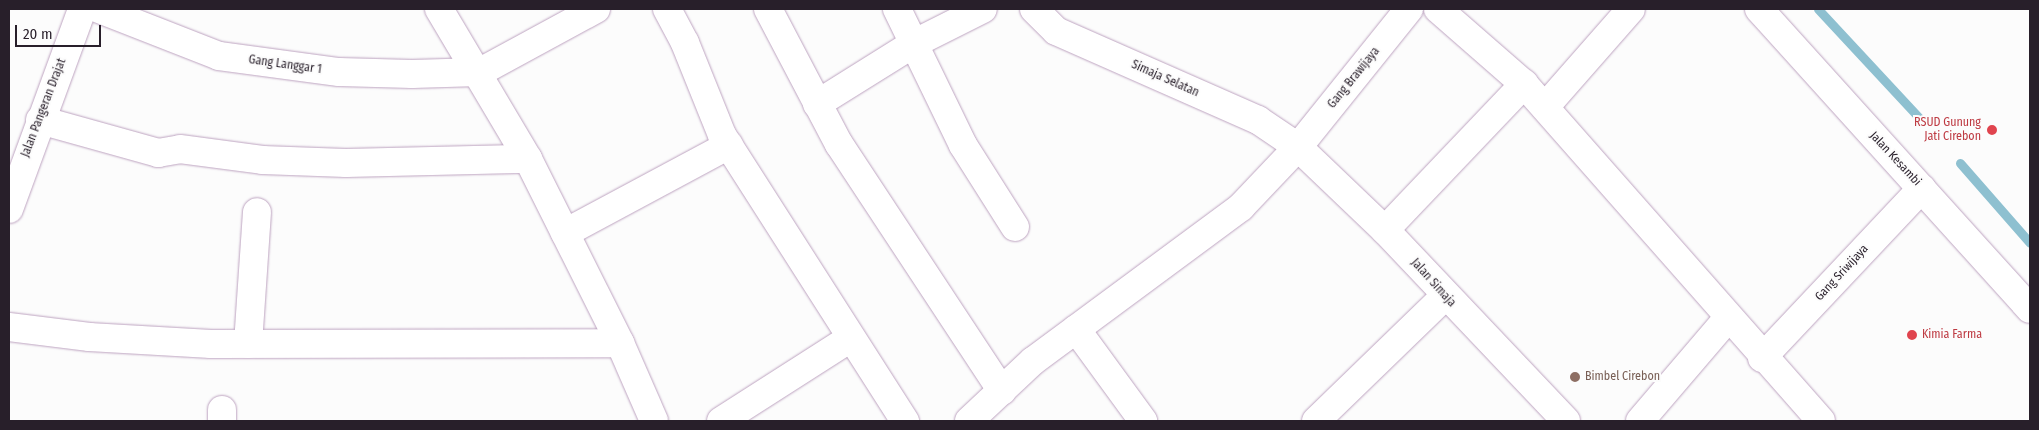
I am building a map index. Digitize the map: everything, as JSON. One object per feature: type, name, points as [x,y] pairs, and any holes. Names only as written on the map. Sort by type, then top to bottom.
[{"type":"street","name":"Jalan Pangeran Drajat","points":[[9,209],[82,9]]},
{"type":"street","name":"Gang Langgar 1","points":[[99,9],[219,56],[339,72],[480,72]]},
{"type":"street","points":[[439,9],[480,72],[528,159],[620,343],[654,421]]},
{"type":"street","points":[[480,72],[596,9]]},
{"type":"street","points":[[667,9],[728,145],[905,421]]},
{"type":"street","points":[[768,9],[817,104],[1002,391]]},
{"type":"street","points":[[897,9],[963,145],[1014,227]]},
{"type":"street","points":[[817,104],[913,44],[983,9]]},
{"type":"street","name":"Simaja Selatan","points":[[1034,9],[1056,31],[1258,120],[1298,147]]},
{"type":"street","name":"Gang Brawijaya","points":[[969,421],[1076,329],[1242,207],[1298,147],[1409,9]]},
{"type":"street","points":[[1438,9],[1524,84],[1762,358],[1821,421]]},
{"type":"street","points":[[1545,107],[1631,9]]},
{"type":"street","name":"Jalan Kesambi","points":[[1759,9],[2030,309]]},
{"type":"street","points":[[1385,230],[1524,84]]},
{"type":"street","points":[[40,120],[158,153],[180,149],[262,160],[346,163],[528,159]]},
{"type":"street","points":[[565,233],[728,145]]},
{"type":"street","name":"Jalan Simaja","points":[[1298,147],[1385,230],[1445,296],[1566,421]]},
{"type":"street","name":"Gang Sriwijaya","points":[[1762,358],[1922,188]]},
{"type":"street","points":[[248,344],[257,212]]},
{"type":"street","points":[[1316,421],[1445,296]]},
{"type":"street","points":[[1640,421],[1728,318]]},
{"type":"street","points":[[9,327],[89,337],[248,344],[620,343]]},
{"type":"street","points":[[1076,329],[1143,421]]},
{"type":"street","points":[[721,421],[851,338]]},
{"type":"waterway","points":[[1818,9],[1923,122]]},
{"type":"waterway","points":[[1960,163],[2030,243]]},
{"type":"place","name":"RSUD Gunung Jati Cirebon","points":[[1992,130]]},
{"type":"place","name":"Kimia Farma","points":[[1912,335]]},
{"type":"place","name":"Bimbel Cirebon","points":[[1575,377]]}]
